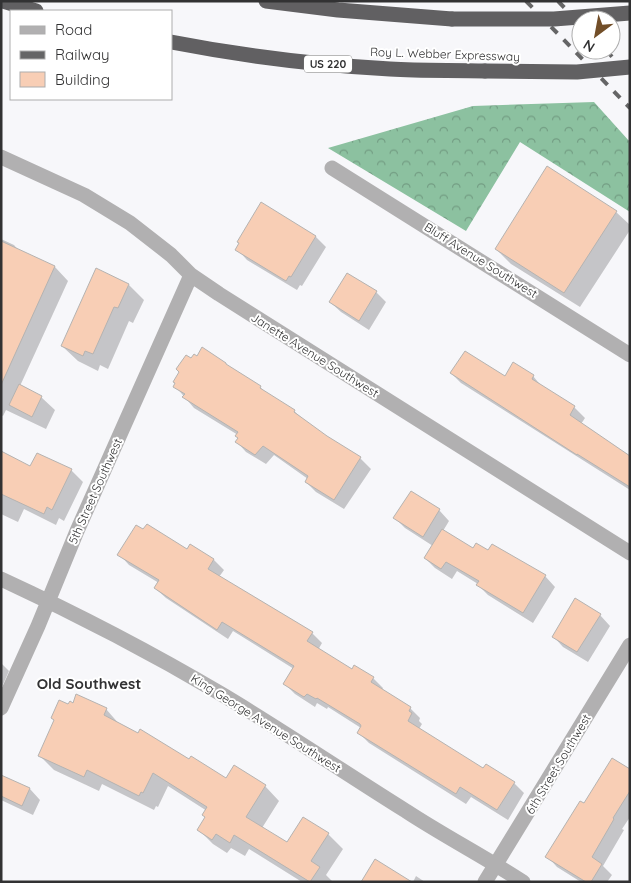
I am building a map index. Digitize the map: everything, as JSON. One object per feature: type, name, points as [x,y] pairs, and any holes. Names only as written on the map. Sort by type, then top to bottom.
[{"type":"highway","points":[[3,1],[33,10]]},
{"type":"highway","points":[[266,1],[338,10],[452,19],[554,19],[630,13]]},
{"type":"highway","points":[[306,1],[338,10]]},
{"type":"highway","points":[[1,7],[20,10]]},
{"type":"highway","name":"Roy L. Webber Expressway","points":[[172,42],[221,52],[390,69],[577,72],[630,67]]},
{"type":"street","name":"Janette Avenue Southwest","points":[[1,157],[84,196],[122,219],[171,255],[191,274],[430,428],[630,553]]},
{"type":"street","name":"Bluff Avenue Southwest","points":[[332,168],[630,354]]},
{"type":"street","name":"5th Street Southwest","points":[[1,708],[191,274]]},
{"type":"street","name":"King George Avenue Southwest","points":[[1,580],[49,601],[162,660],[225,696],[433,829],[496,864],[523,882]]},
{"type":"street","name":"6th Street Southwest","points":[[486,882],[630,645]]},
{"type":"green space","points":[[594,102],[630,142],[630,212],[520,142],[466,231],[328,148],[473,106]]},
{"type":"building","points":[[547,166],[617,211],[564,293],[495,249]]},
{"type":"building","points":[[261,202],[316,236],[291,277],[289,276],[286,281],[235,250],[239,243],[237,242]]},
{"type":"building","points":[[1,241],[55,266],[1,385]]},
{"type":"building","points":[[96,268],[129,284],[118,308],[114,307],[93,354],[85,351],[83,356],[61,346]]},
{"type":"building","points":[[347,273],[377,291],[359,321],[329,302]]},
{"type":"building","points":[[202,347],[295,410],[294,412],[327,436],[361,457],[334,500],[305,482],[308,476],[263,446],[255,455],[235,442],[238,438],[235,436],[238,432],[182,397],[185,394],[173,387],[175,383],[173,382],[179,372],[176,369],[186,355],[191,358],[194,354],[197,356]]},
{"type":"building","points":[[465,351],[505,376],[513,362],[534,375],[532,379],[575,406],[570,415],[630,456],[630,487],[450,373]]},
{"type":"building","points":[[19,384],[42,396],[32,417],[9,405]]},
{"type":"building","points":[[1,451],[30,466],[37,453],[72,469],[52,510],[47,507],[44,514],[1,494]]},
{"type":"building","points":[[411,491],[440,509],[423,537],[393,518]]},
{"type":"building","points":[[147,524],[187,549],[190,544],[214,559],[208,569],[313,632],[307,641],[352,669],[354,665],[374,677],[371,682],[411,707],[409,711],[412,713],[408,721],[483,768],[486,764],[515,782],[497,810],[460,787],[456,794],[357,733],[361,726],[360,724],[317,698],[307,694],[304,697],[283,684],[294,666],[222,622],[217,630],[154,588],[159,580],[117,555],[136,525],[143,529]]},
{"type":"building","points":[[442,529],[473,548],[476,543],[488,550],[492,544],[546,575],[523,613],[476,585],[479,581],[446,562],[441,569],[424,558]]},
{"type":"building","points":[[575,598],[601,614],[577,652],[552,637]]},
{"type":"building","points":[[76,694],[107,708],[104,715],[138,733],[140,729],[189,759],[191,756],[226,778],[234,765],[266,785],[246,817],[287,842],[303,817],[329,833],[311,861],[320,867],[310,882],[234,835],[230,843],[216,834],[212,840],[197,830],[205,817],[202,815],[207,807],[153,773],[143,793],[141,792],[139,796],[87,770],[84,777],[38,756],[54,720],[51,718],[59,700],[68,704],[70,701],[73,703]]},
{"type":"building","points":[[612,758],[630,769],[630,791],[592,857],[602,864],[591,882],[586,882],[545,857],[580,801],[584,803]]},
{"type":"building","points":[[1,775],[30,788],[22,806],[1,796]]},
{"type":"building","points":[[375,859],[412,882],[361,882]]},
{"type":"railway","points":[[526,1],[630,108]]},
{"type":"railway","points":[[558,1],[571,15]]},
{"type":"railway","points":[[615,60],[630,77]]},
{"type":"district","name":"Old Southwest","points":[[89,683]]}]
